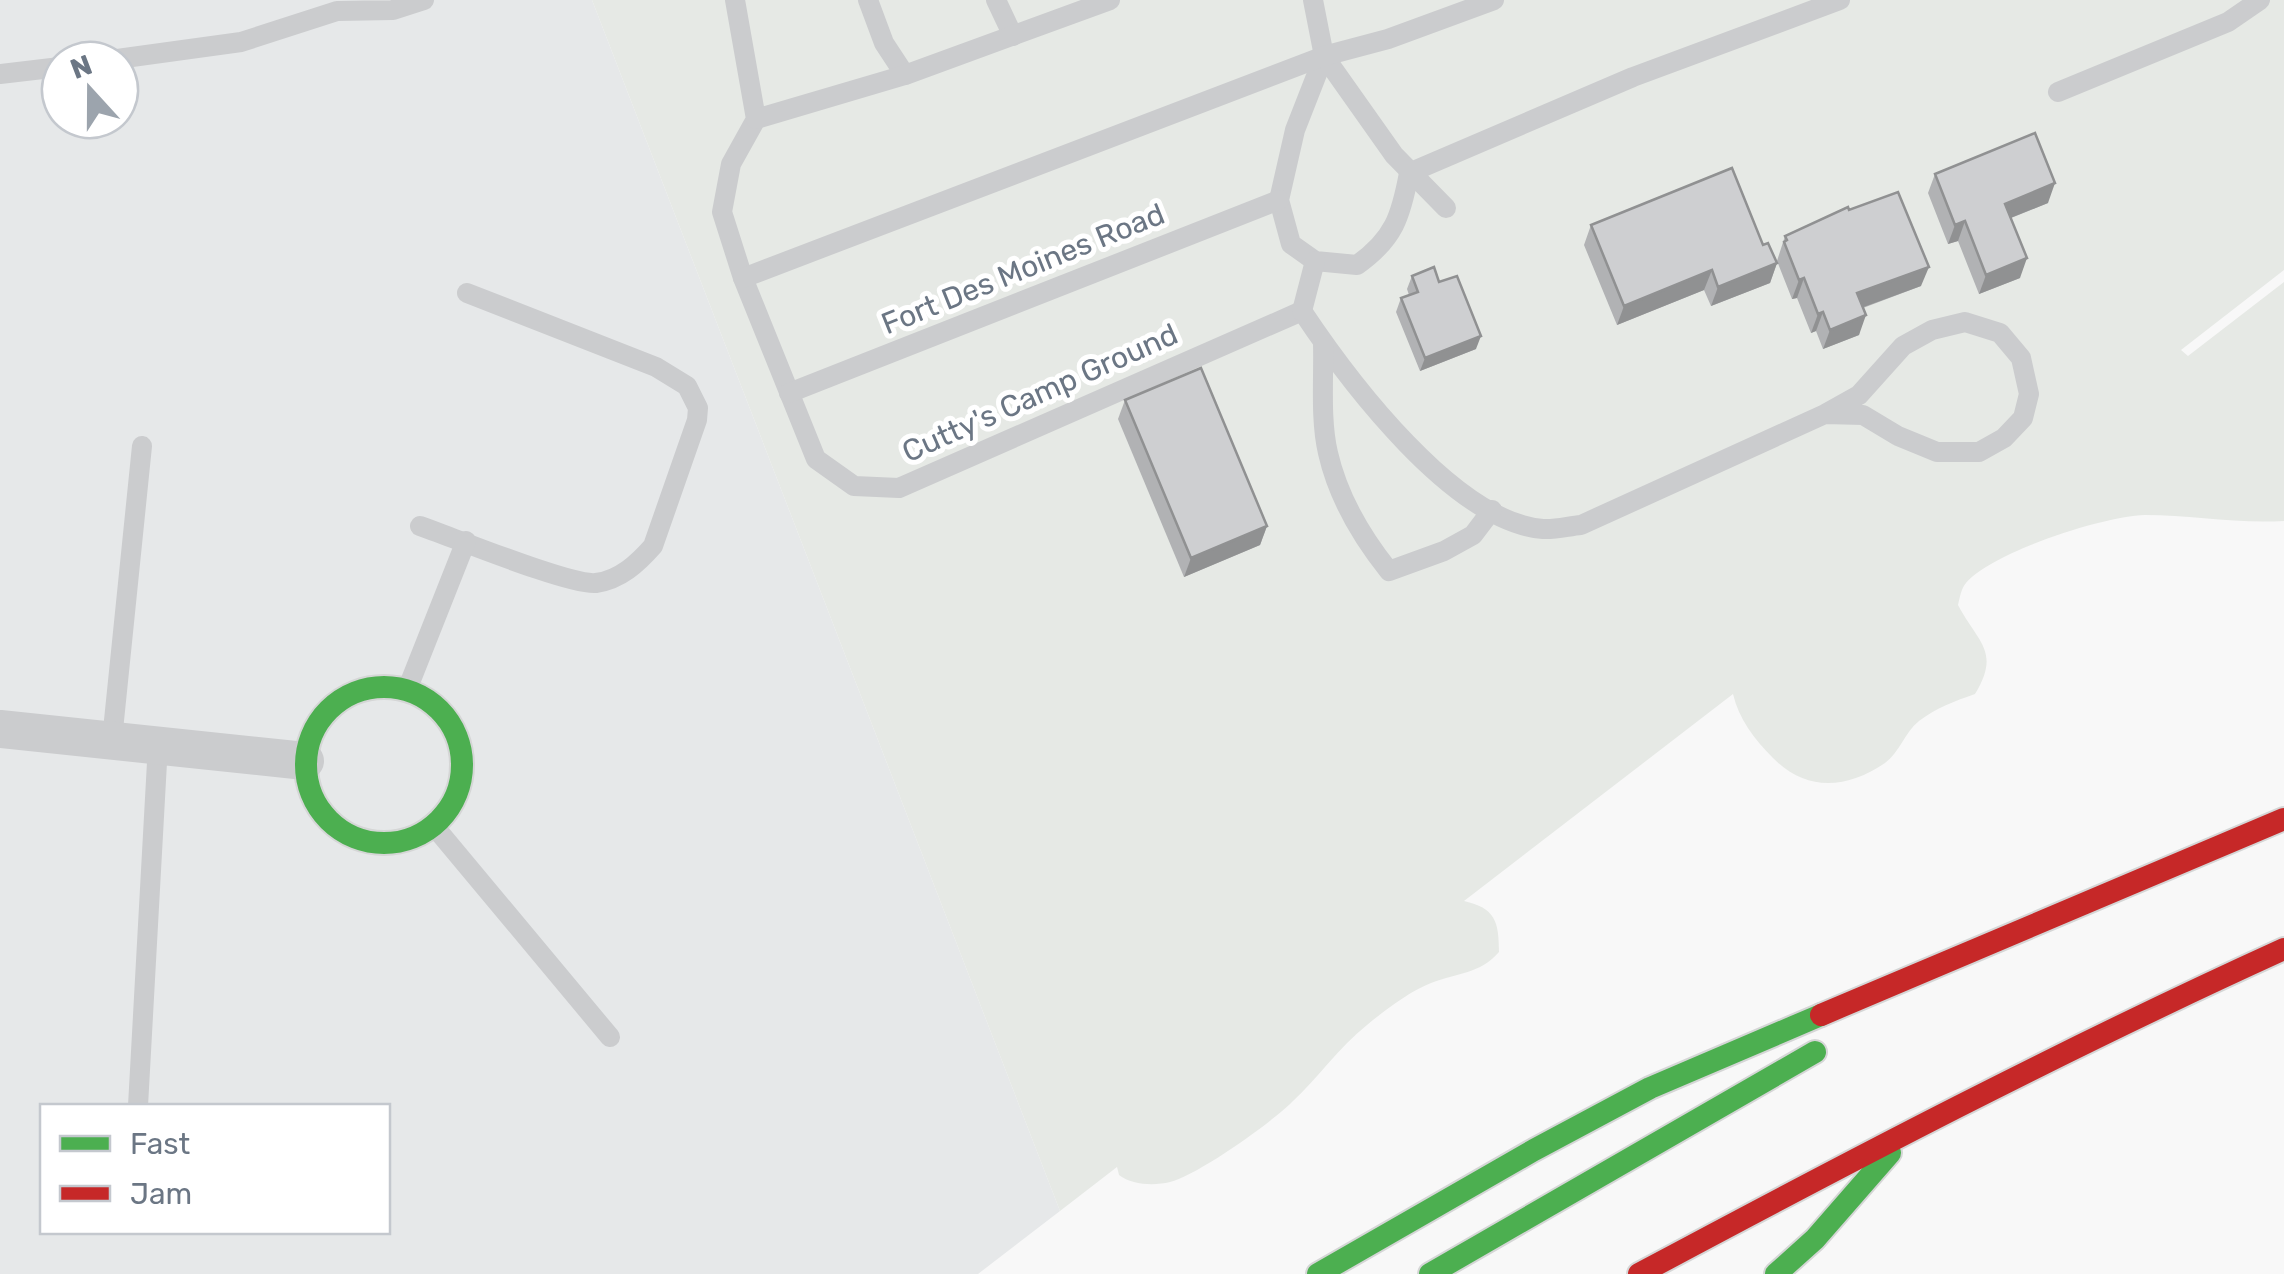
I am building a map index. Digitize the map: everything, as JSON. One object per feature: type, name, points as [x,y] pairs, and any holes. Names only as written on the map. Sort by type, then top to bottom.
[{"type":"main road","points":[[372,688],[407,690],[442,712],[454,730],[461,750],[458,792],[434,826],[411,839],[386,844],[359,840],[337,828],[319,810],[308,786],[305,761],[315,727],[339,701],[372,688]]},
{"type":"main road","points":[[1318,1274],[1650,1088],[2284,818]]},
{"type":"main road","points":[[1903,1005],[2122,888]]},
{"type":"main road","points":[[1639,1274],[1913,1126],[2284,949]]},
{"type":"main road","points":[[1430,1274],[1836,1041]]},
{"type":"main road","points":[[1776,1274],[1815,1239],[1913,1126]]},
{"type":"street","points":[[0,729],[305,761]]},
{"type":"lane","points":[[140,56],[241,42],[337,11],[393,10],[424,0]]},
{"type":"lane","points":[[735,0],[756,119],[906,75],[1110,0]]},
{"type":"lane","points":[[868,0],[884,43],[906,75]]},
{"type":"lane","points":[[996,0],[1013,36]]},
{"type":"lane","points":[[1312,0],[1324,56],[1409,173],[1446,208]]},
{"type":"lane","points":[[743,278],[1324,56],[1388,40],[1494,0]]},
{"type":"lane","points":[[1409,173],[1633,78],[1840,0]]},
{"type":"lane","points":[[2058,92],[2228,22],[2260,0]]},
{"type":"lane","points":[[1324,56],[1294,130],[1278,200],[1291,244],[1315,260],[1357,265],[1380,249],[1400,216],[1409,173]]},
{"type":"lane","points":[[0,74],[40,69]]},
{"type":"lane","name":"Cutty's Camp Ground","points":[[756,119],[731,164],[722,212],[743,278],[816,460],[854,486],[899,488],[1302,311]]},
{"type":"lane","name":"Fort Des Moines Road","points":[[789,394],[1278,200]]},
{"type":"lane","points":[[1315,260],[1302,311],[1366,400],[1462,496],[1542,530],[1581,525],[1825,414],[1858,395],[1903,346],[1932,330],[1965,322],[2000,333],[2021,358],[2029,394],[2023,418],[2004,438],[1978,452],[1938,452],[1898,436],[1863,415],[1825,414]]},
{"type":"lane","points":[[420,526],[594,584],[628,570],[653,546],[697,420],[698,408],[686,386],[656,367],[467,293]]},
{"type":"lane","points":[[1323,343],[1327,450],[1344,503],[1368,545],[1389,571],[1473,535],[1492,510]]},
{"type":"lane","points":[[112,740],[142,446]]},
{"type":"lane","points":[[407,690],[466,542]]},
{"type":"lane","points":[[138,1104],[158,744]]},
{"type":"lane","points":[[434,826],[610,1037]]},
{"type":"shaded area","points":[[0,0],[592,0],[1060,1211],[978,1274],[0,1274]]},
{"type":"shaded area","points":[[592,0],[2284,0],[2284,270],[2181,350],[2188,356],[2284,282],[2284,521],[2127,517],[2050,538],[1979,571],[1964,585],[1958,605],[1986,657],[1983,679],[1975,694],[1925,716],[1890,759],[1856,778],[1827,783],[1799,777],[1786,769],[1748,728],[1733,694],[1464,901],[1489,912],[1496,924],[1499,952],[1492,959],[1476,969],[1423,987],[1389,1008],[1347,1043],[1282,1111],[1198,1170],[1170,1182],[1150,1184],[1124,1178],[1117,1167],[1060,1211]]},
{"type":"building","points":[[2035,133],[2055,183],[2005,204],[2027,258],[1986,275],[1965,221],[1955,225],[1935,174]]},
{"type":"building","points":[[1732,168],[1763,245],[1768,243],[1777,263],[1718,287],[1712,270],[1624,306],[1591,225]]},
{"type":"building","points":[[1898,192],[1929,267],[1857,293],[1866,315],[1830,330],[1823,312],[1818,314],[1804,278],[1799,280],[1785,236],[1848,207],[1849,210]]},
{"type":"building","points":[[1434,267],[1439,282],[1457,276],[1481,336],[1425,358],[1401,298],[1418,292],[1412,276]]},
{"type":"building","points":[[1201,368],[1267,526],[1191,558],[1125,400]]},
{"type":"traffic: fast","points":[[384,687],[414,693],[439,710],[456,735],[462,765],[456,795],[439,820],[414,837],[384,843],[354,837],[329,820],[312,795],[306,765],[312,735],[329,710],[354,693],[384,687]]},
{"type":"traffic: fast","points":[[1318,1274],[1650,1088],[1821,1015]]},
{"type":"traffic: fast","points":[[1430,1274],[1815,1052]]},
{"type":"traffic: fast","points":[[1776,1274],[1815,1239],[1890,1153]]},
{"type":"traffic: jam","points":[[1821,1015],[2284,819]]},
{"type":"traffic: jam","points":[[1639,1274],[1959,1106],[2284,949]]}]
